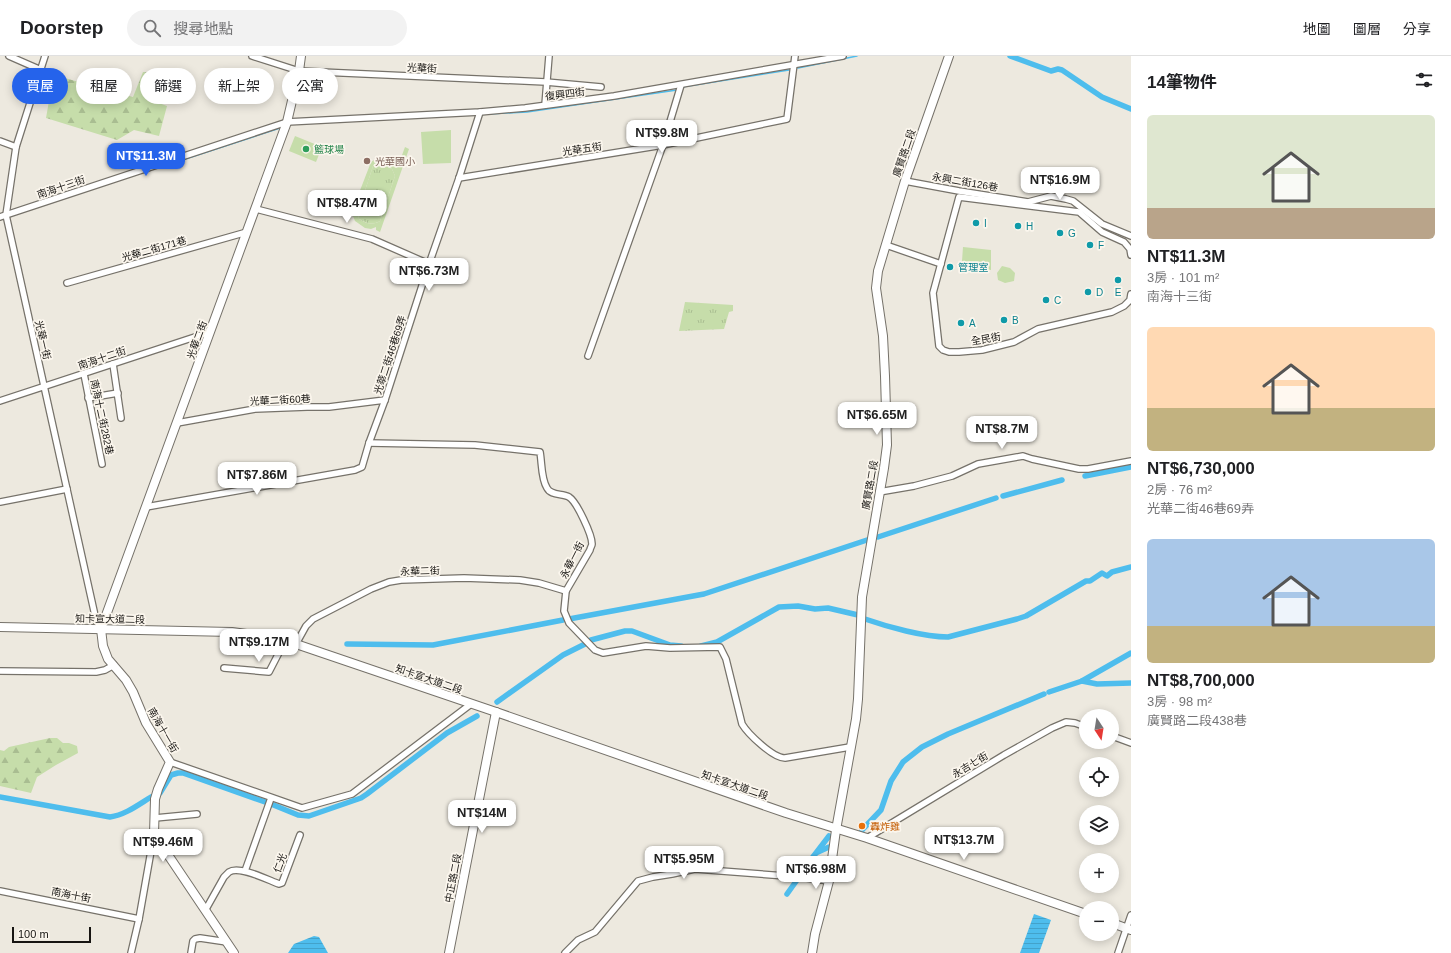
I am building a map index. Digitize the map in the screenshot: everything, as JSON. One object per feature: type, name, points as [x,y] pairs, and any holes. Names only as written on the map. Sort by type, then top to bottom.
[{"type":"street","points":[[9,56],[36,68]]},
{"type":"street","name":"光華一街","points":[[42,68],[45,56]]},
{"type":"street","name":"光華街","points":[[252,56],[290,68]]},
{"type":"street","name":"光華二街","points":[[299,68],[301,56]]},
{"type":"street","points":[[546,105],[546,82],[549,56]]},
{"type":"street","name":"光華五街","points":[[459,178],[663,145],[786,119],[795,56]]},
{"type":"street","name":"復興四街","points":[[287,122],[480,112],[546,105],[614,96],[843,56]]},
{"type":"street","name":"廣賢路二段","points":[[812,953],[815,934],[829,881],[858,699],[862,596],[887,445],[883,336],[876,288],[878,271],[904,181],[949,56]]},
{"type":"street","name":"光華街","points":[[338,73],[546,82],[601,87]]},
{"type":"street","points":[[588,356],[663,145],[681,84]]},
{"type":"street","name":"光華一街","points":[[30,104],[16,147],[3,216],[44,386],[96,620],[101,629]]},
{"type":"street","name":"光華二街","points":[[101,629],[256,209],[287,122],[291,104]]},
{"type":"street","name":"光華二街46巷69弄","points":[[146,507],[355,470],[362,467],[480,112]]},
{"type":"street","name":"南海十三街","points":[[3,216],[287,122]]},
{"type":"street","points":[[0,141],[16,147]]},
{"type":"street","name":"永興二街126巷","points":[[904,181],[1028,202],[1051,196],[1066,198],[1102,224],[1131,236]]},
{"type":"street","name":"全民街","points":[[1131,255],[1130,249],[1124,242],[1102,232],[1079,212],[959,196],[933,293],[940,346],[949,352],[982,350],[1014,342],[1038,329],[1112,312],[1124,306],[1130,300],[1131,294]]},
{"type":"street","points":[[256,209],[372,239],[429,264]]},
{"type":"street","name":"光華二街171巷","points":[[67,283],[247,232]]},
{"type":"street","points":[[886,245],[941,264]]},
{"type":"street","name":"南海十二街","points":[[0,401],[210,332]]},
{"type":"street","points":[[112,364],[121,418]]},
{"type":"street","name":"南海十二街282巷","points":[[84,374],[102,464]]},
{"type":"street","points":[[88,398],[118,393]]},
{"type":"street","name":"光華二街60巷","points":[[177,423],[255,409],[307,406],[329,407],[385,400]]},
{"type":"street","name":"永華一街","points":[[369,443],[475,445],[540,452],[544,480],[548,490],[551,493],[568,497],[573,501],[586,525],[592,544],[566,591],[564,611],[569,623],[597,651],[603,653],[646,646],[670,648],[720,648],[726,659],[742,724],[748,732],[779,757],[785,758],[850,747]]},
{"type":"street","points":[[879,492],[914,486],[952,476],[978,464],[1023,456],[1079,469],[1131,461]]},
{"type":"street","points":[[0,502],[67,489]]},
{"type":"street","name":"永華二街","points":[[296,644],[306,626],[313,619],[371,589],[389,582],[401,580],[464,578],[520,580],[539,582],[566,591]]},
{"type":"street","name":"知卡宣大道二段","points":[[0,627],[232,632],[285,641],[496,712],[836,830],[867,838],[1079,912]]},
{"type":"street","name":"南海十一街","points":[[101,629],[103,646],[108,659],[134,692],[146,723],[170,762],[155,799],[154,834]]},
{"type":"street","points":[[224,668],[269,672],[285,641]]},
{"type":"street","points":[[0,671],[96,672],[105,670],[114,665]]},
{"type":"street","points":[[170,762],[302,808],[352,794],[471,704]]},
{"type":"street","name":"中正路二段","points":[[449,953],[496,712]]},
{"type":"street","name":"永吉七街","points":[[867,838],[1004,754],[1052,728],[1066,722],[1079,724]]},
{"type":"street","points":[[1119,739],[1131,743]]},
{"type":"street","points":[[206,909],[228,872],[234,870],[244,871],[271,798]]},
{"type":"street","points":[[154,818],[197,814]]},
{"type":"street","points":[[154,834],[206,909],[234,953]]},
{"type":"street","points":[[131,953],[139,919],[154,834]]},
{"type":"street","name":"仁光","points":[[244,871],[279,884],[282,883],[300,835]]},
{"type":"street","points":[[565,953],[578,940],[595,932],[638,881],[645,878],[672,874],[694,868],[829,881]]},
{"type":"street","name":"南海十街","points":[[0,891],[139,919]]},
{"type":"street","points":[[1118,953],[1129,929],[1131,915]]},
{"type":"street","points":[[1119,925],[1129,929]]},
{"type":"street","points":[[191,953],[195,938],[227,942]]},
{"type":"green space","points":[[68,79],[76,81],[76,104],[132,104],[132,97],[140,80],[140,104],[162,104],[167,106],[159,136],[134,130],[117,140],[46,118],[48,104],[68,104]]},
{"type":"green space","points":[[451,130],[451,163],[423,164],[421,132]]},
{"type":"green space","name":"籃球場","points":[[295,136],[322,147],[316,162],[289,151]]},
{"type":"green space","points":[[405,147],[409,149],[380,232],[376,230],[376,227],[371,229],[365,228],[355,221],[353,216],[354,206],[371,162],[378,159],[385,159],[398,166]],"holes":[[[380,163],[392,169],[395,176],[380,221],[371,224],[366,223],[359,219],[358,212],[373,166]]]},
{"type":"green space","points":[[380,163],[392,169],[395,176],[380,221],[374,223],[364,222],[359,219],[358,212],[373,166]]},
{"type":"green space","points":[[963,247],[991,250],[991,270],[969,267],[969,262],[962,261]]},
{"type":"green space","points":[[1002,266],[1010,268],[1015,273],[1014,281],[1005,283],[998,280],[997,273]]},
{"type":"green space","points":[[685,302],[733,305],[733,311],[729,312],[724,329],[679,331]]},
{"type":"green space","points":[[50,738],[57,738],[63,743],[69,743],[77,746],[78,753],[37,777],[31,793],[0,786],[0,750],[4,751],[9,747]]},
{"type":"water","points":[[1034,914],[1051,920],[1039,953],[1020,953]]},
{"type":"water","points":[[314,936],[319,937],[328,953],[288,953],[294,944]]},
{"type":"waterway","points":[[798,68],[857,56]]},
{"type":"waterway","points":[[1010,56],[1051,71],[1058,69],[1062,70],[1102,97],[1131,109]]},
{"type":"waterway","points":[[682,87],[789,70]]},
{"type":"waterway","points":[[487,114],[527,112],[677,90]]},
{"type":"waterway","points":[[170,164],[280,128]]},
{"type":"waterway","points":[[1085,476],[1131,467]]},
{"type":"waterway","points":[[1003,496],[1062,480]]},
{"type":"waterway","points":[[878,537],[996,498]]},
{"type":"waterway","points":[[569,619],[704,594],[867,540]]},
{"type":"waterway","points":[[865,619],[917,633],[938,637],[948,637],[1026,616],[1102,573],[1107,576],[1112,572],[1131,567]]},
{"type":"waterway","points":[[701,646],[717,642],[779,607],[798,606],[815,609],[828,608],[858,615]]},
{"type":"waterway","points":[[347,644],[433,645],[563,620]]},
{"type":"waterway","points":[[591,640],[625,631],[632,631],[670,645],[681,646]]},
{"type":"waterway","points":[[497,702],[563,655],[585,644]]},
{"type":"waterway","points":[[1049,692],[1082,681],[1131,653]]},
{"type":"waterway","points":[[1082,681],[1097,684],[1131,683]]},
{"type":"waterway","points":[[862,830],[881,810],[891,781],[903,762],[922,747],[948,734],[1044,694]]},
{"type":"waterway","points":[[271,804],[298,815],[309,816],[361,798],[447,733],[477,716]]},
{"type":"waterway","points":[[160,793],[171,775],[183,773],[268,803]]},
{"type":"waterway","points":[[0,797],[110,817],[126,812],[151,797]]},
{"type":"waterway","points":[[803,870],[829,836]]},
{"type":"waterway","points":[[818,852],[829,847]]},
{"type":"waterway","points":[[787,894],[797,880]]},
{"type":"place","name":"籃球場","points":[[306,149]]},
{"type":"place","name":"光華國小","points":[[367,161]]},
{"type":"place","name":"I","points":[[976,223]]},
{"type":"place","name":"H","points":[[1018,226]]},
{"type":"place","name":"G","points":[[1060,233]]},
{"type":"place","name":"F","points":[[1090,245]]},
{"type":"place","name":"管理室","points":[[950,267]]},
{"type":"place","name":"E","points":[[1118,280]]},
{"type":"place","name":"D","points":[[1088,292]]},
{"type":"place","name":"C","points":[[1046,300]]},
{"type":"place","name":"B","points":[[1004,320]]},
{"type":"place","name":"A","points":[[961,323]]},
{"type":"place","name":"轟炸雞","points":[[862,826]]}]
